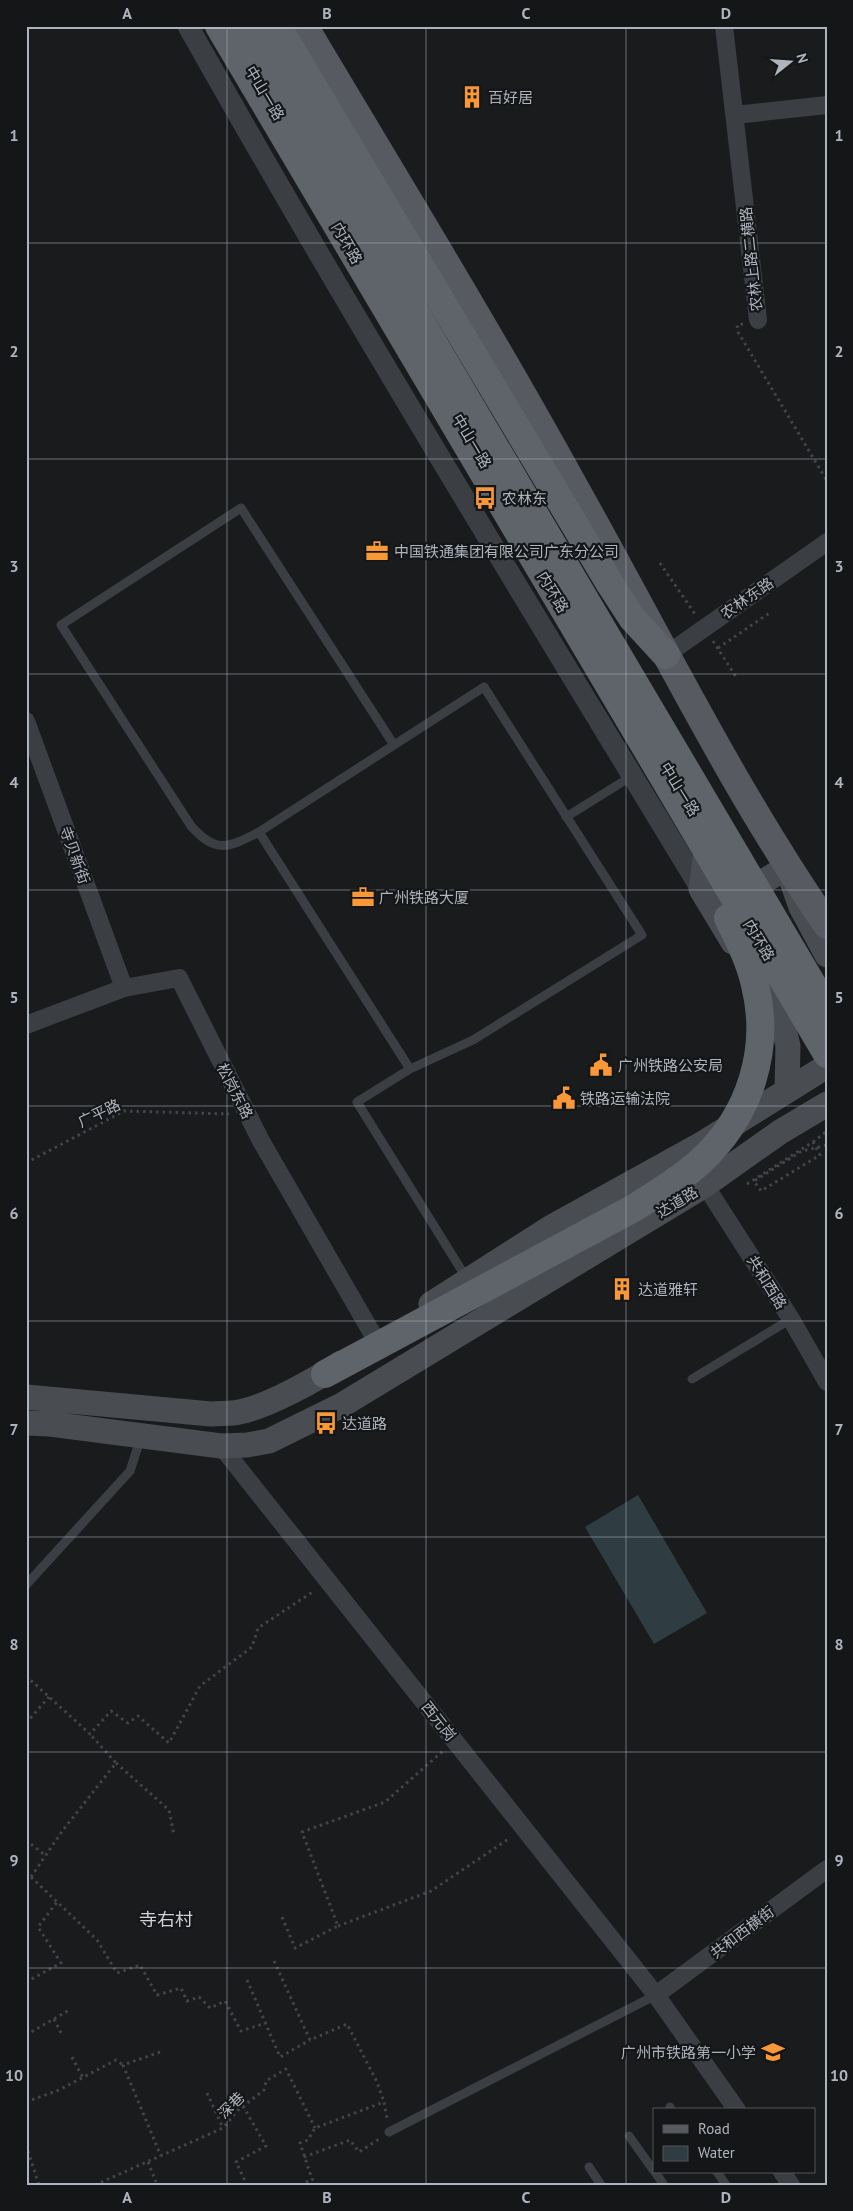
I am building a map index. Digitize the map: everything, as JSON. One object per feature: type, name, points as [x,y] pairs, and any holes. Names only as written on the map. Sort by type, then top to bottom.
[{"type":"highway","name":"内环路","points":[[219,26],[827,1054]]},
{"type":"highway","name":"内环路","points":[[246,26],[827,1008]]},
{"type":"highway","points":[[277,26],[552,488],[632,618],[666,655]]},
{"type":"highway","points":[[324,1374],[404,1333],[634,1208],[702,1160],[726,1133],[744,1103],[760,1052],[760,1009],[755,985],[732,925],[634,729]]},
{"type":"main road","name":"中山一路","points":[[225,26],[827,1036]]},
{"type":"main road","points":[[304,26],[525,399],[666,655],[787,867],[827,925]]},
{"type":"main road","points":[[708,834],[700,889],[778,1016],[788,1046],[787,1090]]},
{"type":"main road","points":[[743,894],[787,867]]},
{"type":"main road","points":[[787,867],[801,907],[827,955]]},
{"type":"main road","points":[[26,1397],[211,1414],[238,1412],[260,1406],[324,1374],[550,1228],[700,1144],[827,1066]]},
{"type":"main road","name":"达道路","points":[[26,1423],[50,1424],[221,1446],[269,1442],[342,1405],[705,1185],[799,1120],[827,1104]]},
{"type":"main road","points":[[799,1120],[827,1121]]},
{"type":"street","points":[[188,26],[301,225],[382,362],[700,889]]},
{"type":"street","name":"农林上路二横路","points":[[724,26],[758,320]]},
{"type":"street","points":[[735,115],[827,105]]},
{"type":"street","name":"农林东路","points":[[666,655],[827,542]]},
{"type":"street","name":"寺贝新街","points":[[26,721],[124,988]]},
{"type":"street","points":[[632,776],[661,758]]},
{"type":"street","name":"松岗东路","points":[[26,1025],[124,988],[179,978],[248,1115],[376,1340]]},
{"type":"street","name":"共和西路","points":[[705,1185],[791,1319],[827,1382]]},
{"type":"street","name":"西元岗","points":[[221,1446],[656,1995],[737,2108]]},
{"type":"street","name":"共和西横街","points":[[656,1995],[827,1869]]},
{"type":"street","points":[[783,2174],[791,2185]]},
{"type":"lane","points":[[394,745],[241,508],[61,625],[191,826],[208,842],[219,846],[230,846],[259,832],[394,745],[484,687],[642,935],[473,1040],[410,1068],[357,1102],[468,1281]]},
{"type":"lane","points":[[566,817],[632,776]]},
{"type":"lane","points":[[259,832],[410,1068]]},
{"type":"lane","points":[[692,1380],[791,1319]]},
{"type":"lane","points":[[26,1585],[130,1471],[141,1437]]},
{"type":"lane","points":[[389,2132],[656,1995]]},
{"type":"lane","points":[[629,2136],[653,2169]]},
{"type":"lane","points":[[588,2167],[601,2185]]},
{"type":"lane","points":[[656,2174],[664,2185]]},
{"type":"lane","points":[[718,2174],[726,2185]]},
{"type":"path","name":"农林上路二横路","points":[[758,320],[737,325],[738,332],[827,482]]},
{"type":"path","points":[[660,563],[697,618]]},
{"type":"path","points":[[694,614],[702,609]]},
{"type":"path","points":[[718,648],[771,612]]},
{"type":"path","points":[[709,635],[736,677]]},
{"type":"path","name":"广平路","points":[[26,1163],[124,1110],[248,1115]]},
{"type":"path","points":[[740,1188],[813,1142],[827,1131]]},
{"type":"path","points":[[813,1142],[817,1149],[820,1155],[761,1192],[754,1181],[802,1151],[810,1149],[818,1147],[827,1146]]},
{"type":"path","points":[[90,1734],[111,1711],[128,1723],[138,1716],[170,1743],[200,1686],[252,1646],[258,1628],[328,1581]]},
{"type":"path","points":[[26,1676],[90,1734],[116,1763],[169,1810],[174,1835]]},
{"type":"path","points":[[26,1723],[50,1697]]},
{"type":"path","points":[[338,1926],[302,1832],[385,1802],[455,1741]]},
{"type":"path","points":[[26,1881],[31,1877],[63,1830],[116,1763]]},
{"type":"path","points":[[282,1917],[295,1948],[338,1926],[431,1891],[524,1828]]},
{"type":"path","points":[[26,1840],[46,1856]]},
{"type":"path","points":[[31,1877],[97,1940],[117,1973],[140,1965],[157,1995],[181,1988],[187,2000],[199,1997],[210,2008],[225,2000],[241,2031],[266,2023]]},
{"type":"path","points":[[26,1982],[61,1964],[38,1927],[57,1902]]},
{"type":"path","points":[[274,1961],[310,2040]]},
{"type":"path","points":[[247,1980],[280,2057],[310,2040],[347,2024],[377,2082],[384,2102],[389,2132],[359,2152],[350,2140],[304,2157]]},
{"type":"path","points":[[26,2035],[70,2009]]},
{"type":"path","points":[[54,2019],[62,2035]]},
{"type":"path","points":[[123,2065],[160,2052]]},
{"type":"path","points":[[72,2057],[83,2078]]},
{"type":"path","points":[[26,2102],[59,2090],[116,2060],[123,2065],[161,2156]]},
{"type":"path","name":"深巷","points":[[95,2185],[161,2156],[187,2142],[223,2128],[243,2106],[264,2090],[266,2081],[286,2069],[315,2128]]},
{"type":"path","points":[[207,2093],[223,2128]]},
{"type":"path","points":[[318,2185],[312,2179],[300,2143],[308,2140],[315,2128],[384,2102]]},
{"type":"path","points":[[243,2106],[266,2146],[236,2162],[247,2185]]},
{"type":"path","points":[[26,2145],[39,2185]]},
{"type":"path","points":[[148,2162],[156,2182]]},
{"type":"path","points":[[300,2185],[312,2179]]},
{"type":"water","points":[[638,1495],[707,1613],[654,1644],[585,1527]]},
{"type":"place","name":"百好居","points":[[472,97]]},
{"type":"place","name":"农林东","points":[[485,498]]},
{"type":"place","name":"中国铁通集团有限公司广东分公司","points":[[377,551]]},
{"type":"place","name":"广州铁路大厦","points":[[363,897]]},
{"type":"place","name":"广州铁路公安局","points":[[601,1065]]},
{"type":"place","name":"铁路运输法院","points":[[564,1098]]},
{"type":"place","name":"达道雅轩","points":[[622,1289]]},
{"type":"place","name":"达道路","points":[[326,1423]]},
{"type":"place","name":"广州市铁路第一小学","points":[[773,2052]]},
{"type":"district","name":"寺右村","points":[[166,1919]]}]
